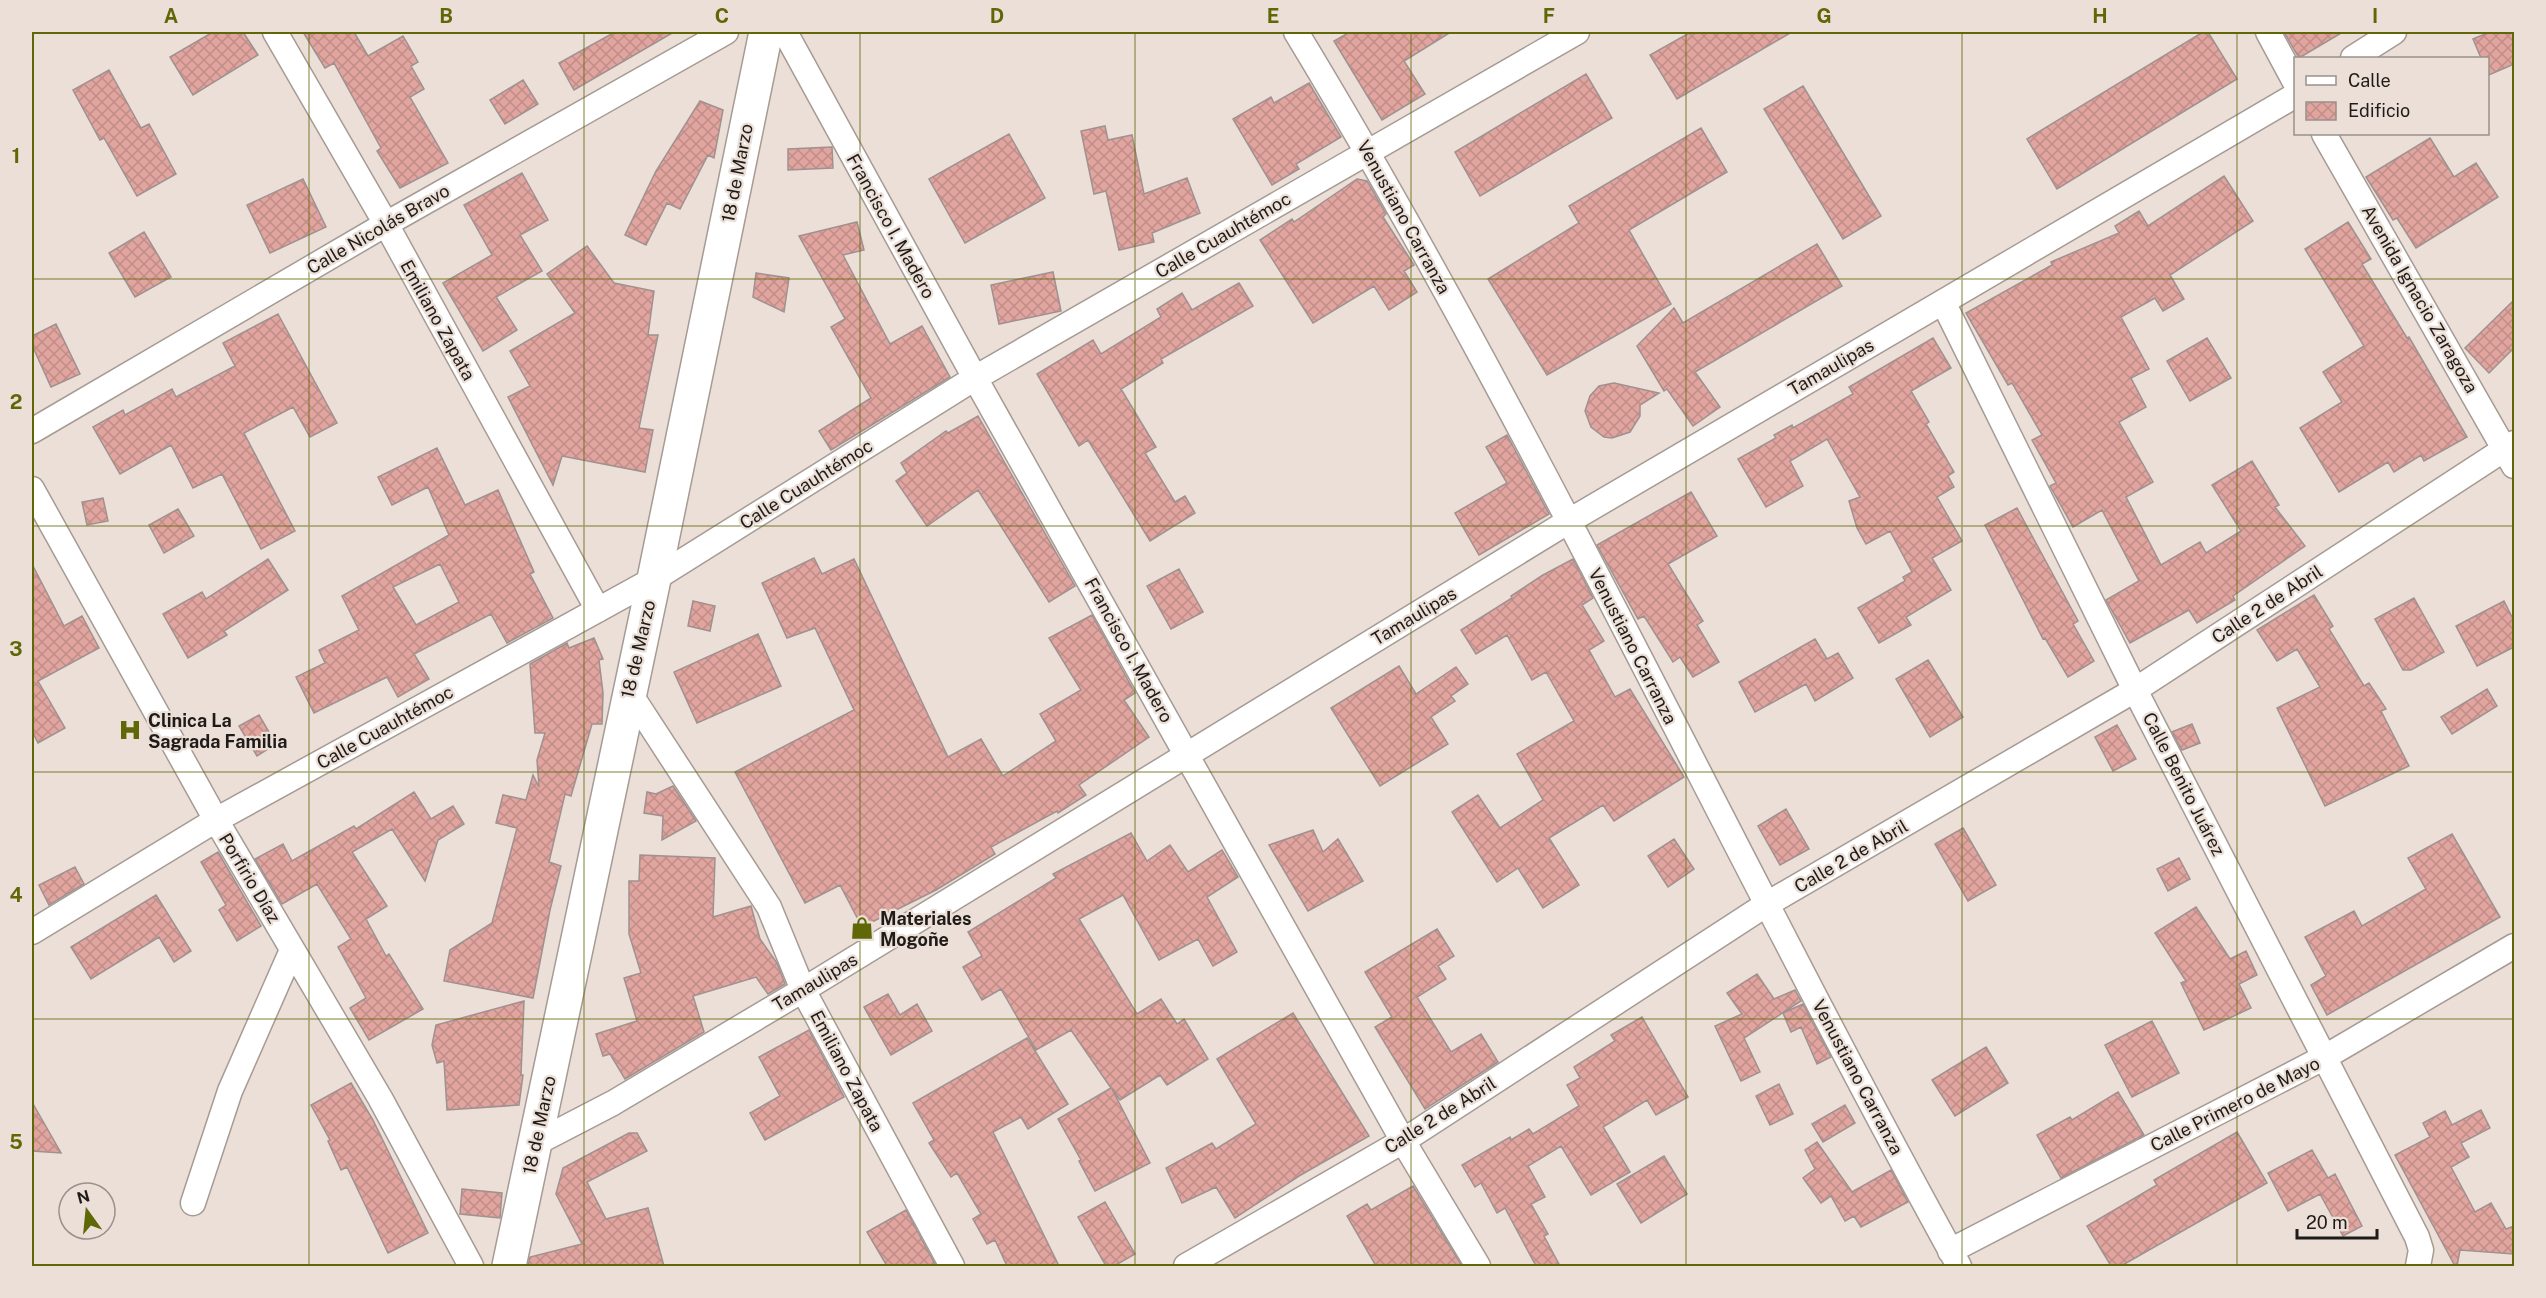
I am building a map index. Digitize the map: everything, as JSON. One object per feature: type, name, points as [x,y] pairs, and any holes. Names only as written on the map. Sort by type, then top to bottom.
[{"type":"main road","name":"18 de Marzo","points":[[509,1266],[654,579],[766,32]]},
{"type":"street","name":"Emiliano Zapata","points":[[275,32],[386,224],[598,610]]},
{"type":"street","name":"Calle Nicolás Bravo","points":[[32,431],[386,224],[726,32]]},
{"type":"street","name":"Francisco I. Madero","points":[[784,32],[975,378],[1403,1140],[1478,1266]]},
{"type":"street","name":"Venustiano Carranza","points":[[1296,32],[1368,151],[1569,521],[1954,1259]]},
{"type":"street","name":"Calle Cuauhtémoc","points":[[32,932],[216,820],[654,579],[975,378],[1577,32]]},
{"type":"street","points":[[2268,32],[2294,82]]},
{"type":"street","points":[[2355,57],[2394,32]]},
{"type":"street","name":"Tamaulipas","points":[[536,1143],[613,1103],[803,990],[1569,521],[2294,96]]},
{"type":"street","name":"Avenida Ignacio Zaragoza","points":[[2325,135],[2512,452]]},
{"type":"street","name":"Calle Benito Juárez","points":[[1942,302],[2135,690],[2417,1237],[2421,1250],[2418,1266]]},
{"type":"street","name":"Calle 2 de Abril","points":[[1186,1266],[1403,1140],[1767,904],[2135,690],[2512,452]]},
{"type":"street","name":"Porfirio Díaz","points":[[32,489],[216,820],[380,1098],[471,1266]]},
{"type":"street","name":"Emiliano Zapata","points":[[629,692],[769,907],[803,990],[952,1266]]},
{"type":"street","name":"Calle Primero de Mayo","points":[[1954,1259],[2325,1057],[2514,946]]},
{"type":"street","points":[[193,1203],[230,1091],[292,950]]},
{"type":"building","points":[[213,32],[243,32],[258,55],[193,95],[170,57]]},
{"type":"building","points":[[303,32],[354,32],[368,56],[403,36],[418,62],[411,66],[424,89],[410,97],[448,163],[400,188],[377,151],[381,148],[334,63],[325,68]]},
{"type":"building","points":[[615,32],[674,32],[574,90],[559,63]]},
{"type":"building","points":[[1350,32],[1451,32],[1404,61],[1425,94],[1382,120],[1334,41]]},
{"type":"building","points":[[1691,32],[1792,32],[1677,99],[1650,55]]},
{"type":"building","points":[[2203,32],[2208,32],[2237,79],[2057,189],[2027,139]]},
{"type":"building","points":[[2284,32],[2343,32],[2301,57],[2298,57]]},
{"type":"building","points":[[2490,32],[2514,32],[2514,64],[2489,75],[2489,57],[2481,57],[2473,39]]},
{"type":"building","points":[[109,70],[141,128],[149,124],[176,174],[137,196],[104,138],[100,140],[73,90]]},
{"type":"building","points":[[1586,74],[1612,118],[1480,196],[1455,152]]},
{"type":"building","points":[[523,80],[538,104],[505,124],[490,100]]},
{"type":"building","points":[[1309,83],[1341,137],[1296,164],[1299,169],[1272,185],[1233,119],[1271,97],[1274,103]]},
{"type":"building","points":[[1803,86],[1881,216],[1843,239],[1764,109]]},
{"type":"building","points":[[700,101],[723,110],[714,158],[708,155],[680,209],[667,203],[646,245],[625,235],[656,171]]},
{"type":"building","points":[[1105,126],[1108,140],[1132,135],[1144,194],[1187,178],[1200,213],[1152,233],[1154,242],[1119,250],[1106,191],[1094,194],[1081,131]]},
{"type":"building","points":[[1701,128],[1727,172],[1629,230],[1671,304],[1547,375],[1488,279],[1579,223],[1569,206]]},
{"type":"building","points":[[1009,134],[1045,198],[965,243],[929,179]]},
{"type":"building","points":[[2430,138],[2454,177],[2476,163],[2498,197],[2416,248],[2397,218],[2393,220],[2366,177]]},
{"type":"building","points":[[832,147],[833,168],[788,170],[788,149]]},
{"type":"building","points":[[522,173],[548,220],[520,235],[542,271],[496,297],[517,330],[483,351],[443,283],[492,255],[464,205]]},
{"type":"building","points":[[2224,176],[2253,221],[2170,275],[2184,299],[2163,311],[2155,298],[2121,317],[2149,369],[2131,378],[2146,407],[2119,422],[2153,482],[2126,497],[2161,565],[2200,542],[2206,553],[2241,531],[2212,485],[2252,461],[2279,505],[2275,507],[2305,546],[2233,596],[2235,600],[2197,623],[2189,610],[2130,643],[2106,600],[2139,581],[2102,510],[2073,527],[2050,486],[2056,483],[2032,440],[2042,435],[2012,383],[2008,385],[1966,313],[2052,265],[2051,262],[2119,233],[2115,226],[2139,211],[2148,226]]},
{"type":"building","points":[[303,179],[326,227],[270,253],[247,205]]},
{"type":"building","points":[[1357,179],[1367,181],[1386,214],[1383,217],[1414,265],[1404,271],[1417,292],[1389,310],[1374,286],[1313,323],[1260,240],[1292,219],[1294,222]]},
{"type":"building","points":[[857,222],[864,250],[843,255],[890,344],[922,326],[950,377],[831,450],[819,431],[871,398],[831,327],[845,319],[799,236]]},
{"type":"building","points":[[2348,222],[2371,259],[2362,264],[2407,338],[2409,337],[2467,437],[2424,461],[2421,455],[2394,472],[2388,462],[2339,492],[2300,428],[2342,402],[2323,372],[2364,346],[2305,249]]},
{"type":"building","points":[[144,232],[171,277],[135,297],[109,253]]},
{"type":"building","points":[[1817,244],[1842,286],[1695,372],[1720,407],[1693,426],[1667,389],[1664,391],[1637,346],[1674,308],[1683,323]]},
{"type":"building","points":[[587,246],[614,283],[654,291],[648,335],[658,335],[639,428],[653,430],[645,472],[562,456],[553,485],[508,397],[530,386],[510,351],[575,313],[547,274]]},
{"type":"building","points":[[1053,272],[1061,311],[999,324],[991,285]]},
{"type":"building","points":[[756,273],[789,278],[784,312],[753,297]]},
{"type":"building","points":[[1239,283],[1253,306],[1161,359],[1163,363],[1121,389],[1156,447],[1145,453],[1175,502],[1185,496],[1195,513],[1150,541],[1088,440],[1079,446],[1037,374],[1093,340],[1101,354],[1161,317],[1157,309],[1182,293],[1192,310]]},
{"type":"building","points":[[2514,300],[2514,348],[2489,373],[2465,348]]},
{"type":"building","points":[[278,314],[337,423],[310,437],[293,407],[244,433],[295,531],[261,549],[222,474],[193,488],[171,445],[120,474],[93,427],[123,410],[125,415],[172,389],[176,397],[235,366],[223,343]]},
{"type":"building","points":[[56,324],[80,374],[51,387],[32,345],[32,336]]},
{"type":"building","points":[[1933,338],[1951,368],[1911,391],[1929,422],[1926,424],[1954,472],[1948,476],[1954,487],[1937,497],[1962,541],[1932,558],[1951,590],[1906,617],[1911,625],[1879,643],[1858,608],[1905,581],[1903,577],[1912,572],[1890,531],[1866,544],[1857,528],[1849,501],[1860,497],[1827,439],[1790,461],[1803,486],[1766,507],[1738,459],[1776,438],[1774,435],[1792,425],[1793,428],[1853,394],[1849,387]]},
{"type":"building","points":[[2207,338],[2231,378],[2190,401],[2167,361]]},
{"type":"building","points":[[1614,383],[1659,393],[1640,405],[1640,416],[1630,432],[1612,438],[1604,437],[1591,427],[1585,411],[1590,396],[1599,386]]},
{"type":"building","points":[[978,416],[1075,586],[1049,602],[978,490],[927,526],[896,481],[907,473],[901,463],[946,431],[948,433]]},
{"type":"building","points":[[1507,435],[1549,514],[1479,555],[1455,513],[1507,483],[1486,447]]},
{"type":"building","points":[[437,448],[465,505],[498,490],[534,572],[530,574],[553,618],[507,643],[491,614],[414,654],[429,679],[398,697],[387,677],[314,713],[296,677],[325,663],[319,650],[359,630],[342,596],[449,535],[428,487],[392,505],[378,477]],"holes":[[[440,564],[459,602],[416,625],[393,587]]]},
{"type":"building","points":[[1691,492],[1717,536],[1668,564],[1703,621],[1697,625],[1719,662],[1693,677],[1680,657],[1673,662],[1644,616],[1638,619],[1597,545]]},
{"type":"building","points":[[103,498],[108,521],[87,525],[82,502]]},
{"type":"building","points":[[2017,508],[2078,621],[2073,624],[2094,661],[2068,677],[2045,638],[2043,639],[1985,525]]},
{"type":"building","points":[[178,509],[194,536],[164,553],[149,525]]},
{"type":"building","points":[[814,558],[822,574],[854,559],[948,757],[981,739],[1003,776],[1056,741],[1040,714],[1081,690],[1049,638],[1092,615],[1135,693],[1124,700],[1149,737],[1079,785],[1086,795],[1058,813],[1057,811],[991,847],[995,854],[936,890],[862,927],[840,885],[805,903],[735,772],[854,710],[815,628],[787,638],[762,583]]},
{"type":"building","points":[[268,559],[288,590],[224,631],[227,635],[188,658],[163,614],[202,592],[206,599]]},
{"type":"building","points":[[1573,559],[1593,598],[1582,605],[1604,641],[1589,650],[1615,697],[1630,689],[1684,777],[1614,821],[1603,805],[1549,838],[1579,885],[1543,908],[1518,868],[1497,882],[1452,812],[1478,795],[1500,828],[1543,800],[1517,754],[1574,721],[1546,672],[1532,680],[1507,635],[1476,654],[1461,630],[1512,598],[1511,596],[1543,575]]},
{"type":"building","points":[[32,564],[64,626],[82,616],[99,648],[38,681],[65,728],[38,743],[32,731]]},
{"type":"building","points":[[1179,569],[1203,612],[1171,629],[1147,586]]},
{"type":"building","points":[[2314,595],[2333,626],[2329,629],[2364,686],[2369,683],[2386,709],[2381,711],[2409,766],[2325,806],[2277,708],[2320,687],[2297,649],[2277,661],[2257,630]]},
{"type":"building","points":[[2414,598],[2444,652],[2411,670],[2403,670],[2375,619]]},
{"type":"building","points":[[693,601],[715,606],[710,631],[688,626]]},
{"type":"building","points":[[2504,601],[2514,621],[2514,647],[2477,666],[2456,626]]},
{"type":"building","points":[[758,634],[781,686],[697,723],[674,672]]},
{"type":"building","points":[[594,638],[603,659],[599,660],[603,693],[602,724],[592,724],[571,796],[565,794],[549,862],[561,866],[533,998],[444,981],[450,950],[492,923],[517,828],[496,823],[503,795],[526,800],[533,775],[539,787],[537,760],[545,733],[535,733],[530,664],[567,643],[569,648]]},
{"type":"building","points":[[1815,639],[1827,659],[1838,653],[1853,678],[1815,701],[1806,684],[1755,712],[1739,682]]},
{"type":"building","points":[[1928,660],[1963,717],[1930,737],[1896,679]]},
{"type":"building","points":[[1399,666],[1416,694],[1456,667],[1468,684],[1451,696],[1455,701],[1431,717],[1448,744],[1380,786],[1331,708]]},
{"type":"building","points":[[2487,689],[2497,706],[2452,734],[2441,717]]},
{"type":"building","points":[[259,715],[276,744],[257,756],[239,726]]},
{"type":"building","points":[[2192,724],[2200,743],[2182,750],[2172,732]]},
{"type":"building","points":[[2117,725],[2136,759],[2113,771],[2095,737]]},
{"type":"building","points":[[673,786],[696,821],[662,840],[663,816],[644,813],[647,792],[656,794]]},
{"type":"building","points":[[414,792],[431,819],[453,806],[464,824],[438,840],[425,881],[392,829],[352,852],[387,906],[366,919],[386,956],[389,954],[423,1009],[369,1040],[350,1008],[366,998],[338,947],[351,939],[317,884],[282,904],[255,859],[283,844],[292,861],[354,826],[356,829]]},
{"type":"building","points":[[1786,809],[1809,849],[1780,865],[1758,826]]},
{"type":"building","points":[[1963,828],[1996,885],[1968,901],[1935,844]]},
{"type":"building","points":[[1313,830],[1323,852],[1338,839],[1363,881],[1308,911],[1269,845]]},
{"type":"building","points":[[1131,833],[1147,861],[1170,845],[1188,872],[1222,850],[1238,877],[1207,897],[1237,952],[1213,966],[1198,939],[1159,960],[1123,895],[1079,919],[1137,1014],[1161,999],[1177,1024],[1184,1019],[1208,1059],[1167,1085],[1160,1075],[1120,1100],[1112,1089],[1150,1163],[1095,1191],[1058,1119],[1111,1088],[1071,1030],[1036,1050],[1001,989],[982,1000],[963,967],[982,956],[968,932],[1056,878],[1053,874]]},
{"type":"building","points":[[2452,834],[2500,917],[2327,1015],[2311,985],[2326,976],[2305,937],[2354,911],[2362,926],[2426,889],[2408,858]]},
{"type":"building","points":[[1674,839],[1694,869],[1668,887],[1648,856]]},
{"type":"building","points":[[218,852],[261,926],[237,941],[219,910],[226,905],[201,862]]},
{"type":"building","points":[[640,855],[715,858],[713,917],[751,906],[760,939],[777,963],[785,984],[768,994],[756,977],[693,996],[704,1032],[625,1079],[610,1054],[603,1056],[596,1034],[637,1021],[624,978],[641,973],[629,934],[629,881],[639,881]]},
{"type":"building","points":[[2179,858],[2190,879],[2168,891],[2157,869]]},
{"type":"building","points":[[75,867],[84,884],[49,905],[39,885]]},
{"type":"building","points":[[156,895],[191,951],[174,962],[159,937],[91,979],[71,947]]},
{"type":"building","points":[[2196,907],[2230,959],[2246,951],[2257,975],[2239,984],[2251,1008],[2204,1030],[2181,983],[2186,981],[2155,933]]},
{"type":"building","points":[[1437,929],[1454,956],[1438,966],[1446,979],[1417,997],[1451,1052],[1481,1034],[1498,1062],[1425,1109],[1375,1027],[1392,1017],[1365,972]]},
{"type":"building","points":[[1757,974],[1774,999],[1795,990],[1801,1001],[1744,1038],[1760,1072],[1741,1081],[1715,1026],[1742,1014],[1727,993]]},
{"type":"building","points":[[888,994],[900,1015],[917,1004],[932,1031],[891,1055],[864,1007]]},
{"type":"building","points":[[524,1001],[521,1075],[523,1075],[519,1105],[447,1110],[444,1061],[437,1063],[432,1045],[436,1025]]},
{"type":"building","points":[[1803,1004],[1831,1057],[1817,1064],[1801,1027],[1791,1032],[1783,1013]]},
{"type":"building","points":[[1293,1013],[1369,1136],[1299,1176],[1235,1218],[1216,1187],[1182,1203],[1166,1168],[1212,1143],[1216,1149],[1256,1124],[1217,1059]]},
{"type":"building","points":[[1642,1017],[1688,1097],[1656,1115],[1647,1100],[1603,1127],[1630,1172],[1591,1195],[1561,1146],[1528,1166],[1545,1197],[1531,1204],[1548,1234],[1544,1236],[1560,1266],[1536,1266],[1505,1208],[1497,1213],[1481,1183],[1475,1187],[1462,1165],[1510,1137],[1511,1140],[1529,1129],[1533,1134],[1579,1106],[1567,1085],[1580,1078],[1574,1067],[1615,1041],[1611,1035]]},
{"type":"building","points":[[2152,1021],[2179,1073],[2132,1097],[2105,1045]]},
{"type":"building","points":[[809,1030],[844,1097],[765,1140],[750,1113],[780,1096],[759,1057]]},
{"type":"building","points":[[1027,1038],[1068,1104],[1028,1129],[1021,1117],[993,1132],[1059,1266],[1007,1266],[995,1240],[987,1244],[973,1219],[981,1214],[957,1173],[951,1177],[929,1143],[934,1140],[913,1103]]},
{"type":"building","points":[[1986,1047],[2008,1083],[1955,1116],[1932,1080]]},
{"type":"building","points":[[351,1083],[373,1120],[428,1233],[388,1253],[347,1167],[341,1170],[328,1141],[330,1140],[311,1105]]},
{"type":"building","points":[[1779,1084],[1793,1114],[1770,1125],[1756,1096]]},
{"type":"building","points":[[2118,1092],[2144,1135],[2061,1178],[2037,1135],[2070,1117],[2072,1120]]},
{"type":"building","points":[[32,1102],[61,1153],[32,1151]]},
{"type":"building","points":[[1845,1105],[1855,1123],[1823,1142],[1812,1124]]},
{"type":"building","points":[[2481,1110],[2490,1128],[2461,1143],[2469,1157],[2451,1167],[2475,1212],[2491,1203],[2506,1229],[2514,1226],[2514,1254],[2460,1250],[2457,1266],[2455,1266],[2395,1155],[2430,1137],[2423,1123],[2445,1111],[2452,1125]]},
{"type":"building","points":[[2237,1132],[2267,1183],[2121,1266],[2111,1266],[2087,1226],[2157,1185],[2154,1180]]},
{"type":"building","points":[[629,1133],[637,1133],[647,1151],[587,1182],[606,1219],[648,1208],[664,1266],[528,1266],[530,1257],[582,1244],[556,1194],[563,1168]]},
{"type":"building","points":[[1817,1142],[1852,1192],[1891,1170],[1908,1202],[1861,1227],[1854,1216],[1845,1221],[1831,1196],[1821,1203],[1803,1178],[1815,1169],[1805,1150]]},
{"type":"building","points":[[2312,1150],[2328,1178],[2335,1174],[2362,1226],[2343,1236],[2320,1194],[2288,1211],[2268,1173]]},
{"type":"building","points":[[1664,1156],[1687,1194],[1641,1223],[1617,1184]]},
{"type":"building","points":[[1413,1186],[1462,1266],[1376,1266],[1347,1216],[1367,1204],[1371,1210]]},
{"type":"building","points":[[462,1189],[502,1193],[500,1218],[460,1214]]},
{"type":"building","points":[[1105,1202],[1135,1254],[1114,1266],[1106,1266],[1078,1217]]},
{"type":"building","points":[[906,1210],[936,1266],[887,1266],[867,1232]]},
{"type":"place","name":"Clinica La Sagrada Familia","points":[[130,730]]},
{"type":"place","name":"Materiales Mogoñe","points":[[862,928]]}]
